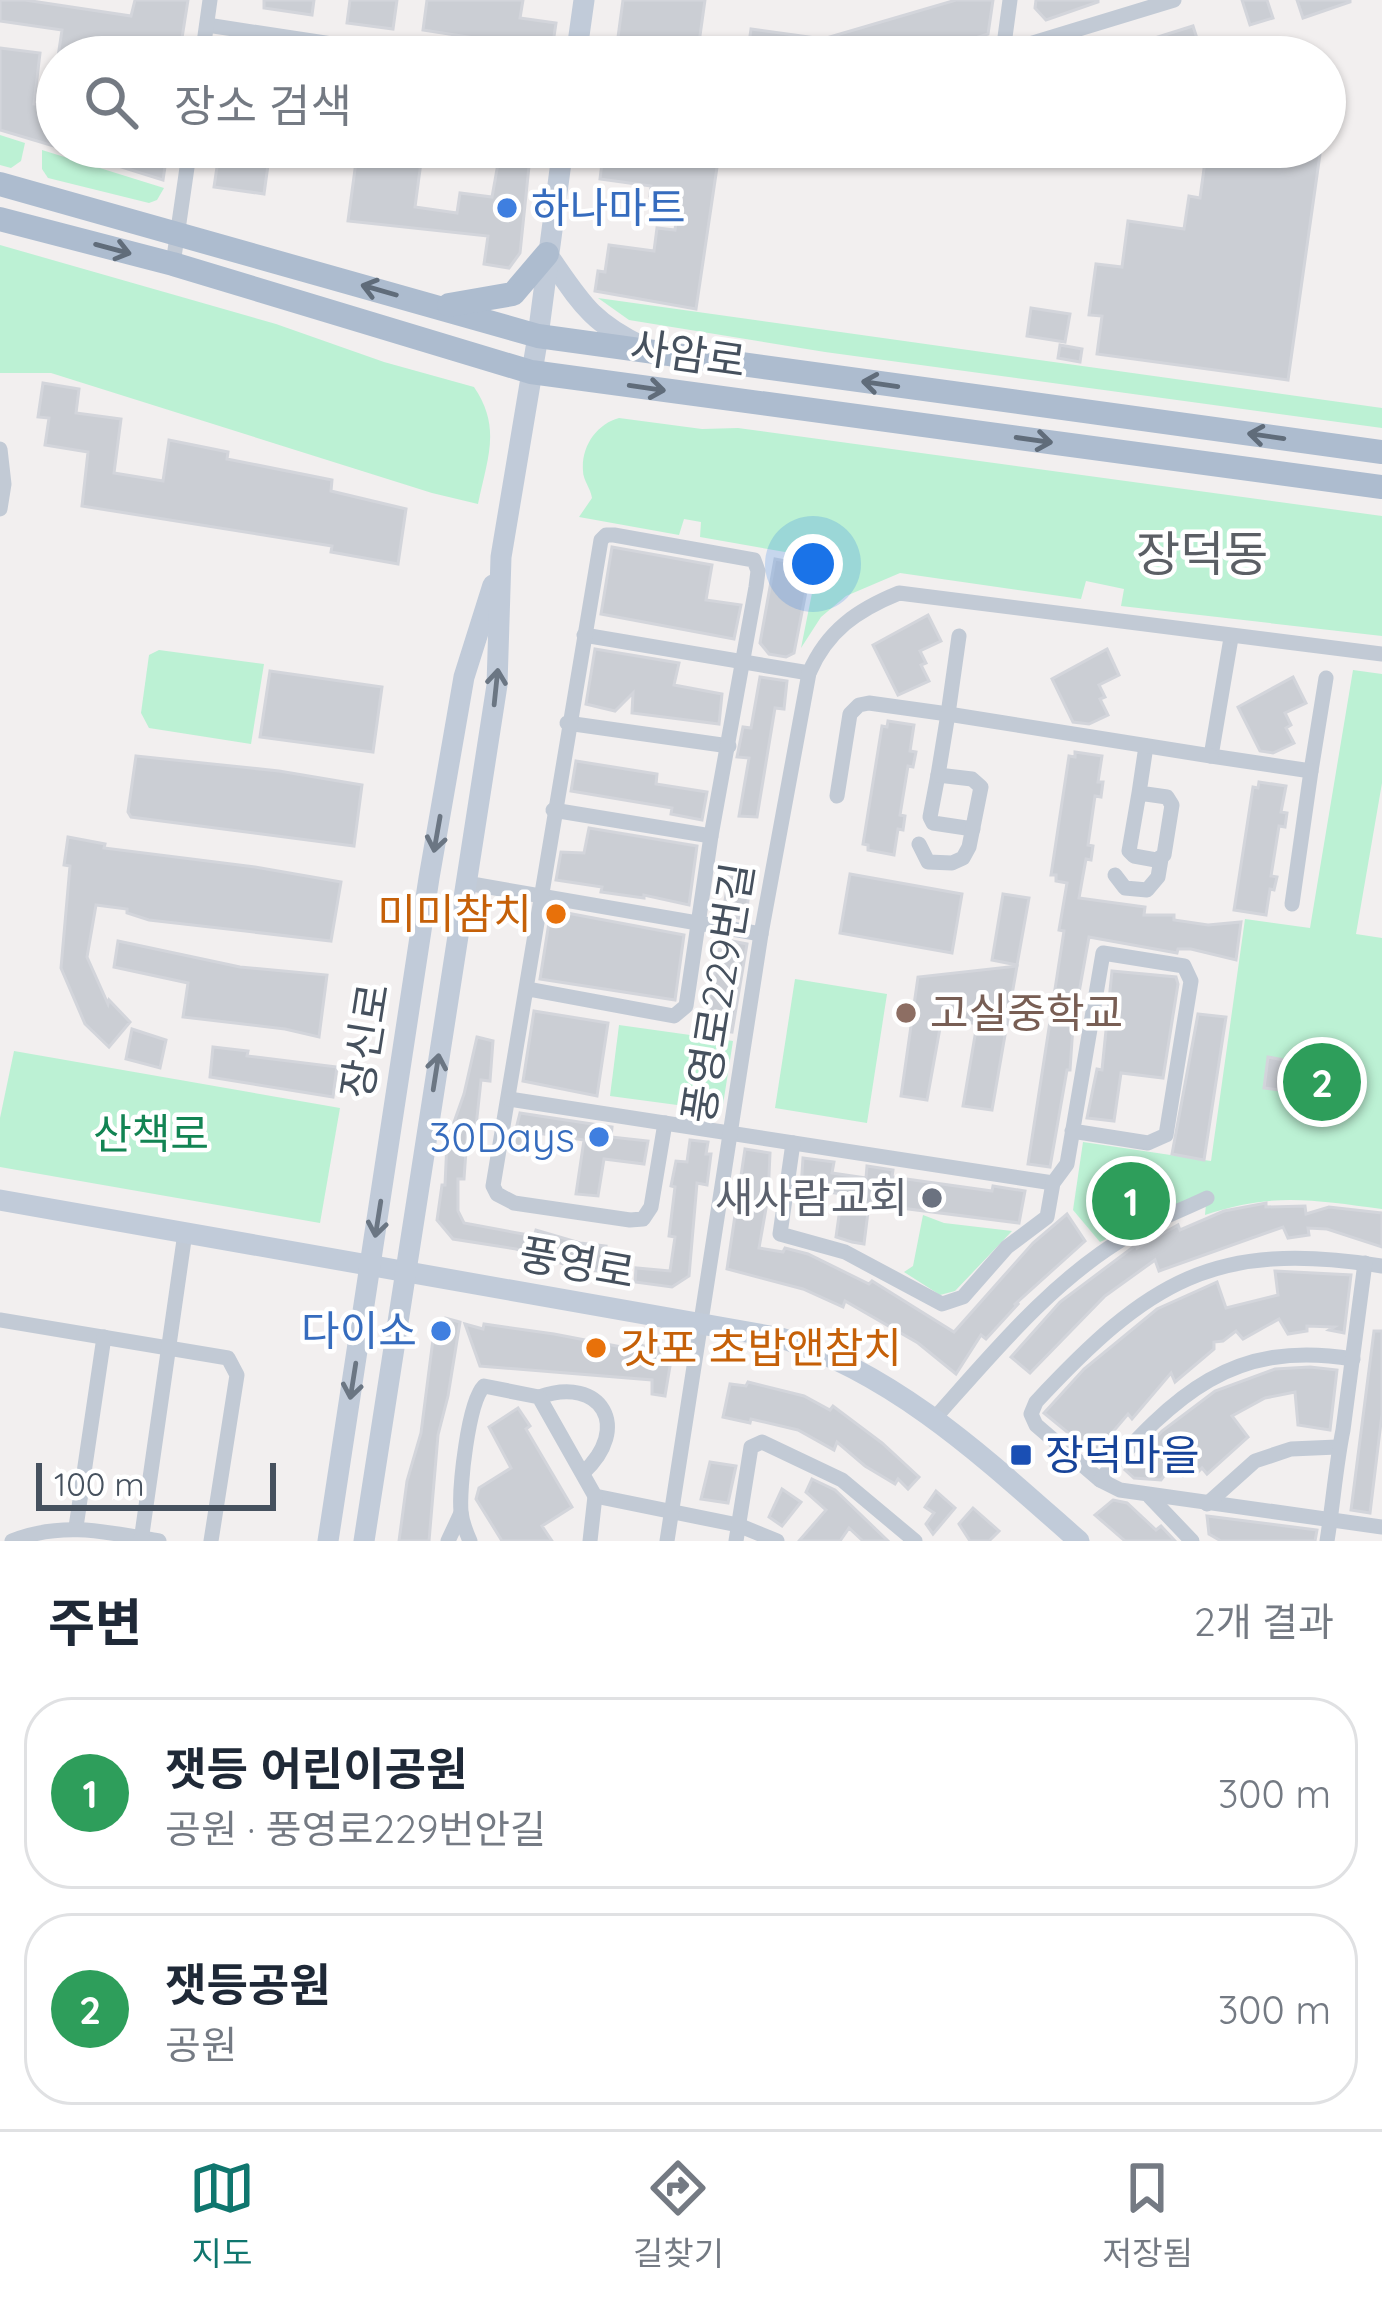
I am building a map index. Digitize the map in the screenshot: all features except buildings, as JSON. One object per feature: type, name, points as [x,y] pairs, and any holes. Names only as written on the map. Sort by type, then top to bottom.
[{"type":"main road","points":[[579,36],[584,0]]},
{"type":"main road","name":"장신로","points":[[364,1541],[497,685],[501,556],[560,168]]},
{"type":"main road","name":"사암로","points":[[0,184],[538,336],[1382,452]]},
{"type":"main road","name":"사암로","points":[[0,219],[173,265],[531,372],[1382,487]]},
{"type":"main road","points":[[436,306],[513,294],[547,254],[586,311],[604,328],[656,353]]},
{"type":"main road","name":"장신로","points":[[328,1541],[464,677],[501,556]]},
{"type":"main road","name":"풍영로","points":[[0,1200],[781,1338],[825,1352],[882,1382],[934,1419],[1078,1541]]},
{"type":"street","points":[[205,36],[210,0]]},
{"type":"street","points":[[1000,36],[1010,0]]},
{"type":"street","points":[[1057,36],[1174,0]]},
{"type":"street","points":[[207,25],[279,36]]},
{"type":"street","points":[[173,265],[187,168]]},
{"type":"street","points":[[0,449],[4,484],[0,509]]},
{"type":"street","points":[[528,989],[674,1016],[686,1006],[758,571],[754,560],[606,535],[597,548],[493,1186],[514,1203],[643,1219],[651,1207],[665,1123]]},
{"type":"street","points":[[584,635],[809,673],[829,637],[852,616],[899,593],[1382,654]]},
{"type":"street","points":[[959,636],[930,818],[933,823],[973,830]]},
{"type":"street","points":[[1210,756],[1231,638]]},
{"type":"street","name":"풍영로229번길","points":[[667,1541],[761,934],[809,673]]},
{"type":"street","points":[[1292,904],[1326,678]]},
{"type":"street","points":[[837,796],[850,713],[869,703],[1311,771]]},
{"type":"street","points":[[568,723],[729,746]]},
{"type":"street","points":[[1146,746],[1130,854],[1161,859]]},
{"type":"street","points":[[919,844],[928,862],[952,863],[963,858],[973,830],[981,787],[972,779],[938,775]]},
{"type":"street","points":[[1115,875],[1125,888],[1147,890],[1158,878],[1171,800],[1139,794]]},
{"type":"street","points":[[554,810],[711,836]]},
{"type":"street","points":[[466,883],[761,934]]},
{"type":"street","points":[[793,1143],[780,1234],[845,1252],[942,1304],[963,1297],[1007,1247],[1047,1217],[1053,1183],[1066,1163],[1102,953],[1184,966],[1191,981],[1166,1135],[1148,1143],[1072,1131]]},
{"type":"street","points":[[509,1099],[1053,1183]]},
{"type":"street","points":[[934,1419],[1083,1267],[1130,1234],[1207,1198]]},
{"type":"street","points":[[141,1539],[185,1233]]},
{"type":"street","points":[[1327,1541],[1330,1521],[1339,1475],[1336,1447],[1373,1265],[1281,1257],[1232,1263],[1179,1283],[1096,1338],[1030,1414],[1036,1425],[1100,1480],[1150,1497],[1330,1521],[1382,1527]]},
{"type":"street","points":[[0,1320],[229,1358],[237,1375],[211,1541]]},
{"type":"street","points":[[76,1527],[104,1337]]},
{"type":"street","points":[[1100,1480],[1155,1420],[1208,1378],[1283,1354],[1353,1359]]},
{"type":"street","points":[[448,1541],[461,1513],[478,1390],[484,1386],[539,1397],[571,1389],[592,1397],[609,1423],[609,1439],[583,1473]]},
{"type":"street","points":[[539,1397],[596,1496],[590,1541]]},
{"type":"street","points":[[737,1533],[752,1447],[762,1442],[842,1480],[915,1541]]},
{"type":"street","points":[[1207,1504],[1255,1461],[1291,1449],[1336,1447]]},
{"type":"street","points":[[596,1496],[777,1541]]},
{"type":"street","points":[[1150,1497],[1192,1541]]},
{"type":"street","points":[[461,1513],[470,1541]]},
{"type":"street","points":[[12,1541],[52,1528],[76,1527],[159,1541]]},
{"type":"green space","points":[[0,135],[25,143],[21,161],[11,168],[0,165]]},
{"type":"green space","points":[[100,168],[164,188],[149,203],[48,178],[42,169]]},
{"type":"green space","points":[[0,245],[474,387],[490,430],[478,504],[51,373],[0,373]]},
{"type":"green space","points":[[598,298],[1382,408],[1382,428],[825,352],[629,320]]},
{"type":"green space","points":[[619,418],[702,429],[738,428],[1382,516],[1382,636],[1121,606],[1124,589],[1086,581],[1081,599],[900,573],[846,596],[821,617],[801,648],[819,558],[700,537],[701,522],[684,519],[679,535],[579,517],[592,498],[583,471],[588,445],[604,425]]},
{"type":"green space","points":[[159,650],[264,664],[251,744],[149,728],[141,713],[149,655]]},
{"type":"green space","points":[[1353,670],[1382,674],[1382,783],[1356,934],[1382,938],[1382,1209],[1273,1201],[1205,1215],[1207,1192],[1100,1242],[1073,1210],[1083,1142],[1211,1161],[1245,919],[1310,928]]},
{"type":"green space","points":[[795,979],[887,994],[867,1123],[775,1108]]},
{"type":"green space","points":[[619,1025],[733,1041],[722,1111],[610,1096]]},
{"type":"green space","name":"산책로","points":[[14,1051],[340,1108],[320,1223],[0,1167],[0,1118]]},
{"type":"green space","points":[[923,1215],[944,1223],[1012,1231],[955,1291],[940,1295],[904,1272],[913,1266]]},
{"type":"place","name":"하나마트","points":[[507,208]]},
{"type":"place","name":"미미참치","points":[[556,914]]},
{"type":"place","name":"고실중학교","points":[[906,1013]]},
{"type":"place","name":"잿등공원","points":[[1322,1082]]},
{"type":"place","name":"30Days","points":[[599,1137]]},
{"type":"place","name":"새사람교회","points":[[932,1198]]},
{"type":"place","name":"잿등 어린이공원","points":[[1131,1201]]},
{"type":"place","name":"다이소","points":[[441,1331]]},
{"type":"place","name":"갓포 초밥앤참치","points":[[596,1348]]},
{"type":"place","name":"장덕마을","points":[[1021,1455]]},
{"type":"district","name":"장덕동","points":[[1202,554]]}]
